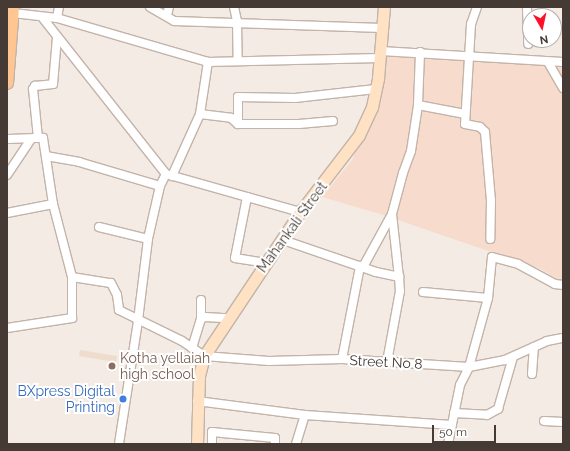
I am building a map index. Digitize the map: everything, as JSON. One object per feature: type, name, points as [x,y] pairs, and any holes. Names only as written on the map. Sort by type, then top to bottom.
[{"type":"main road","points":[[7,83],[13,10]]},
{"type":"street","points":[[57,18],[59,7]]},
{"type":"street","points":[[150,7],[168,11],[174,21],[237,21],[382,28]]},
{"type":"street","points":[[234,7],[237,21],[238,60]]},
{"type":"street","name":"Mahankali Street","points":[[197,444],[197,401],[199,376],[204,356],[228,318],[283,240],[300,212],[359,135],[372,107],[380,54],[384,7]]},
{"type":"street","points":[[476,7],[471,24],[468,55],[465,124],[480,127],[485,132],[491,200],[490,239]]},
{"type":"street","points":[[13,10],[42,17],[57,18],[208,62],[420,52],[563,62]]},
{"type":"street","points":[[42,17],[169,175],[300,212]]},
{"type":"street","points":[[7,175],[34,138],[33,89],[35,86],[53,84],[57,37]]},
{"type":"street","points":[[342,359],[362,267],[392,214],[403,172],[411,151],[418,105],[420,52]]},
{"type":"street","points":[[119,444],[138,321],[148,239],[160,186],[169,175],[200,114],[208,62]]},
{"type":"street","points":[[548,62],[563,88]]},
{"type":"street","points":[[238,124],[238,97],[295,98],[375,89]]},
{"type":"street","points":[[418,105],[465,114]]},
{"type":"street","points":[[200,114],[231,118],[238,124],[299,124],[333,121]]},
{"type":"street","points":[[7,328],[72,318],[72,277],[53,204],[44,139],[8,139]]},
{"type":"street","points":[[46,156],[79,162],[160,186]]},
{"type":"street","points":[[247,197],[235,258],[266,263]]},
{"type":"street","points":[[7,213],[53,204]]},
{"type":"street","points":[[387,362],[400,291],[400,276],[392,214]]},
{"type":"street","points":[[99,227],[148,239]]},
{"type":"street","points":[[283,240],[362,267],[400,276]]},
{"type":"street","points":[[448,444],[460,386],[469,367],[488,298],[492,257],[518,264],[555,284],[563,285]]},
{"type":"street","points":[[72,277],[111,283],[117,295],[120,310],[138,321],[192,348],[204,356]]},
{"type":"street","points":[[423,292],[488,298]]},
{"type":"street","points":[[192,348],[202,319],[201,300]]},
{"type":"street","points":[[202,319],[205,317],[228,318]]},
{"type":"street","name":"Street No 8","points":[[204,356],[269,361],[342,359],[469,367],[513,356],[534,347],[563,338]]},
{"type":"street","points":[[532,374],[534,347]]},
{"type":"street","points":[[454,413],[487,415],[498,410],[513,356]]},
{"type":"street","points":[[197,401],[305,415],[452,425]]},
{"type":"street","points":[[296,444],[305,415]]},
{"type":"street","points":[[544,421],[563,422]]},
{"type":"street","points":[[212,444],[212,432],[275,438],[275,444]]},
{"type":"shaded area","points":[[384,55],[563,62],[563,283],[541,269],[380,214],[322,197],[352,160],[372,110]]},
{"type":"shaded area","name":"Kotha yellaiah high school","points":[[80,350],[117,356],[115,372],[108,371],[109,361],[79,356]]},
{"type":"place","name":"Kotha yellaiah high school","points":[[112,366]]},
{"type":"place","name":"BXpress Digital Printing","points":[[123,399]]}]
